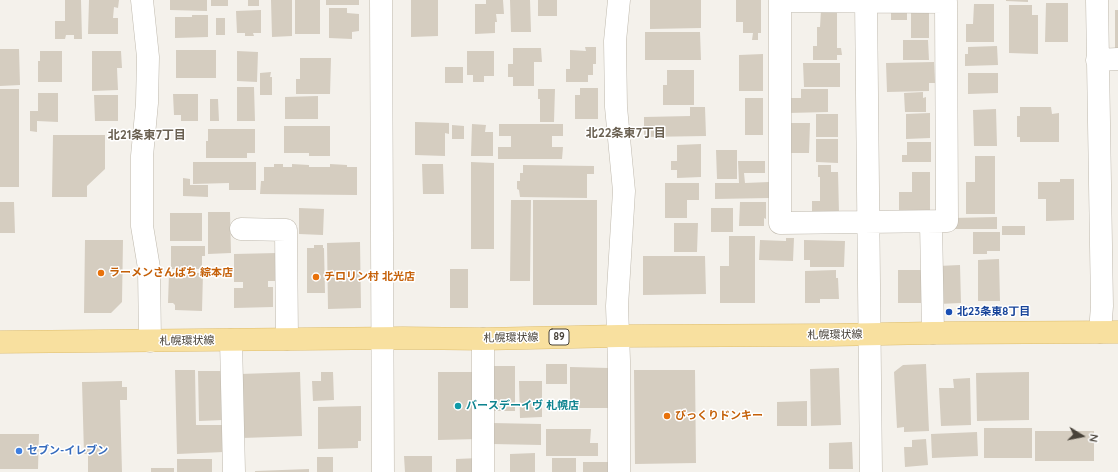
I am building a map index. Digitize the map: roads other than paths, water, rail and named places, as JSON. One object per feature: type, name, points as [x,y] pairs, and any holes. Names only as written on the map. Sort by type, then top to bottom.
[{"type":"main road","name":"札幌環状線","points":[[0,342],[382,338],[483,339],[619,336],[1109,332]]},
{"type":"street","points":[[142,0],[148,57],[147,103],[142,156],[142,226],[148,268],[150,341]]},
{"type":"street","points":[[381,0],[383,472]]},
{"type":"street","points":[[619,0],[615,41],[616,107],[624,191],[617,306],[619,336],[619,472]]},
{"type":"street","points":[[1097,0],[1107,60],[1109,187],[1102,306],[1109,332]]},
{"type":"street","points":[[866,1],[871,472]]},
{"type":"street","points":[[780,2],[946,2],[947,221],[931,222],[780,223],[780,2]]},
{"type":"street","points":[[931,222],[933,333]]},
{"type":"street","points":[[241,229],[286,230],[288,339]]},
{"type":"street","points":[[483,339],[483,472]]},
{"type":"street","points":[[231,340],[234,472]]},
{"type":"place","name":"ラーメンさんぱち 綜本店","points":[[101,273]]},
{"type":"place","name":"チロリン村 北光店","points":[[316,277]]},
{"type":"place","name":"北23条東8丁目","points":[[949,312]]},
{"type":"place","name":"バースデーイヴ 札幌店","points":[[458,406]]},
{"type":"place","name":"びっくりドンキー","points":[[667,416]]},
{"type":"place","name":"セブン-イレブン","points":[[19,451]]},
{"type":"district","name":"北22条東7丁目","points":[[626,133]]},
{"type":"district","name":"北21条東7丁目","points":[[147,135]]}]
